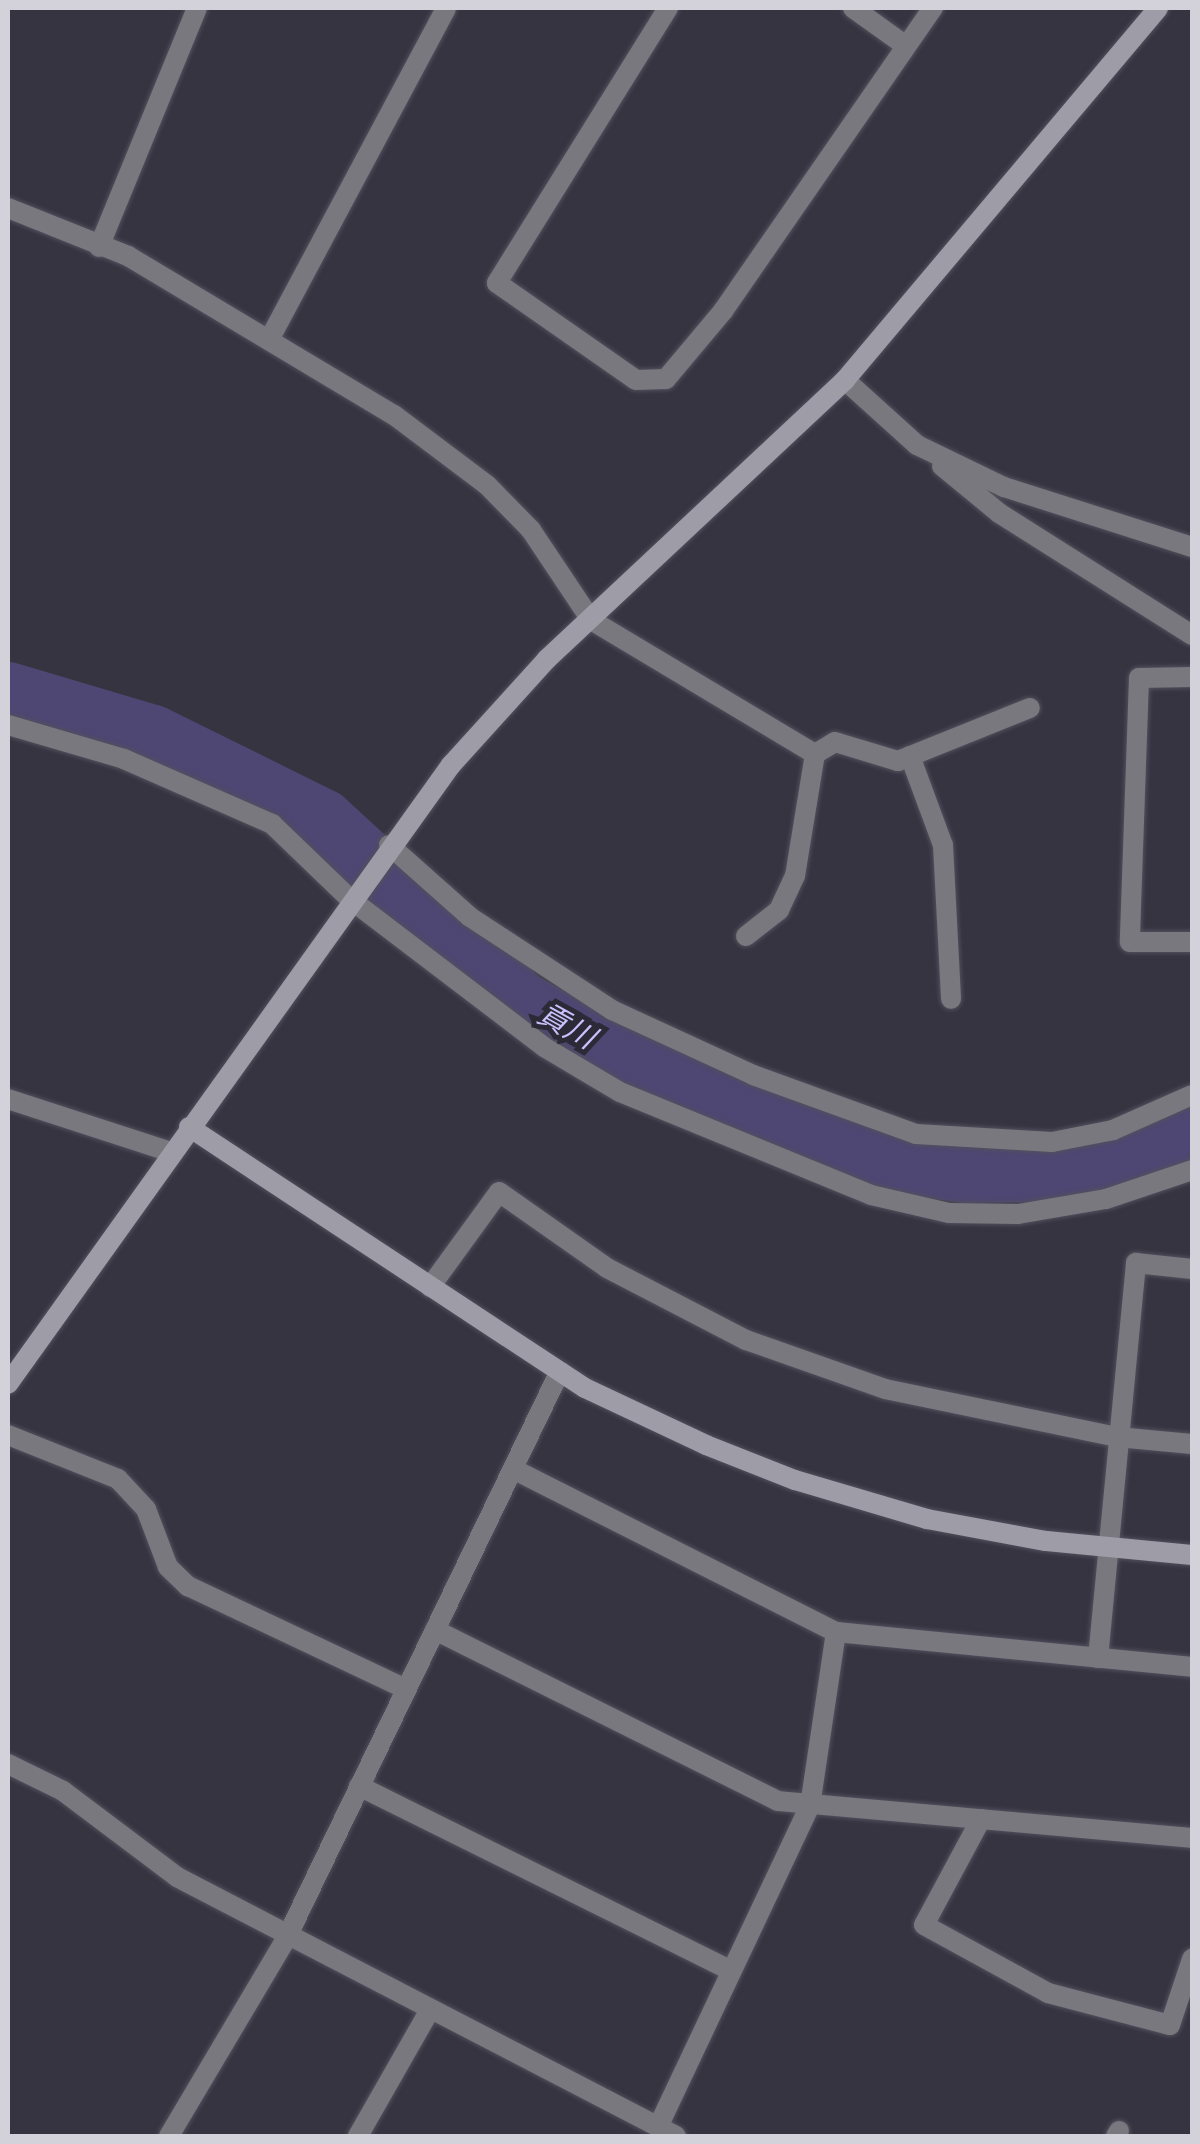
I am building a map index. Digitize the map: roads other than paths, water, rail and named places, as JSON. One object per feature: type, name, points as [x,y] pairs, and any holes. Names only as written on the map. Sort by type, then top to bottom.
[{"type":"street","points":[[99,247],[196,8]]},
{"type":"street","points":[[269,340],[446,8]]},
{"type":"street","points":[[668,8],[497,284],[636,380],[666,378],[723,311],[933,8]]},
{"type":"street","points":[[854,8],[906,46]]},
{"type":"street","points":[[8,1384],[389,845],[451,765],[590,620],[844,380],[1158,8]]},
{"type":"street","points":[[8,208],[128,256],[394,415],[487,484],[531,530],[590,620],[815,754]]},
{"type":"street","points":[[844,380],[999,513],[1192,635]]},
{"type":"street","points":[[917,445],[1004,488],[1192,547]]},
{"type":"street","points":[[1192,677],[1139,678],[1130,942],[1192,942]]},
{"type":"street","points":[[815,754],[835,742],[898,760],[1030,708]]},
{"type":"street","points":[[8,726],[124,759],[272,824],[474,998],[620,1092],[871,1196],[949,1212],[1018,1214],[1106,1199],[1192,1170]]},
{"type":"street","points":[[746,936],[780,910],[796,876],[815,754]]},
{"type":"street","points":[[910,756],[942,845],[950,998]]},
{"type":"street","points":[[389,845],[470,916],[612,1010],[753,1075],[916,1134],[1052,1142],[1113,1130],[1192,1095]]},
{"type":"street","points":[[8,1099],[171,1152]]},
{"type":"street","points":[[189,1127],[560,1372],[706,1445],[795,1480],[927,1518],[1108,1547],[1192,1556]]},
{"type":"street","points":[[430,1287],[499,1192],[607,1268],[746,1340],[884,1389],[1117,1436],[1192,1444]]},
{"type":"street","points":[[1098,1658],[1136,1263],[1192,1269]]},
{"type":"street","points":[[170,2136],[287,1937],[560,1372]]},
{"type":"street","points":[[8,1435],[118,1479],[146,1509],[168,1567],[188,1586],[406,1689]]},
{"type":"street","points":[[513,1469],[836,1632],[1192,1668]]},
{"type":"street","points":[[435,1630],[778,1801],[1192,1838]]},
{"type":"street","points":[[8,1764],[63,1791],[176,1877],[667,2132],[732,1972],[810,1806],[836,1632]]},
{"type":"street","points":[[360,1786],[732,1972]]},
{"type":"street","points":[[981,1819],[924,1925],[1048,1993],[1170,2025],[1192,1959]]},
{"type":"street","points":[[358,2136],[430,2010]]},
{"type":"waterway","name":"貢川","points":[[8,693],[153,736],[323,820],[522,1003],[636,1066],[741,1111],[879,1160],[966,1172],[1045,1171],[1112,1158],[1192,1128]]}]
